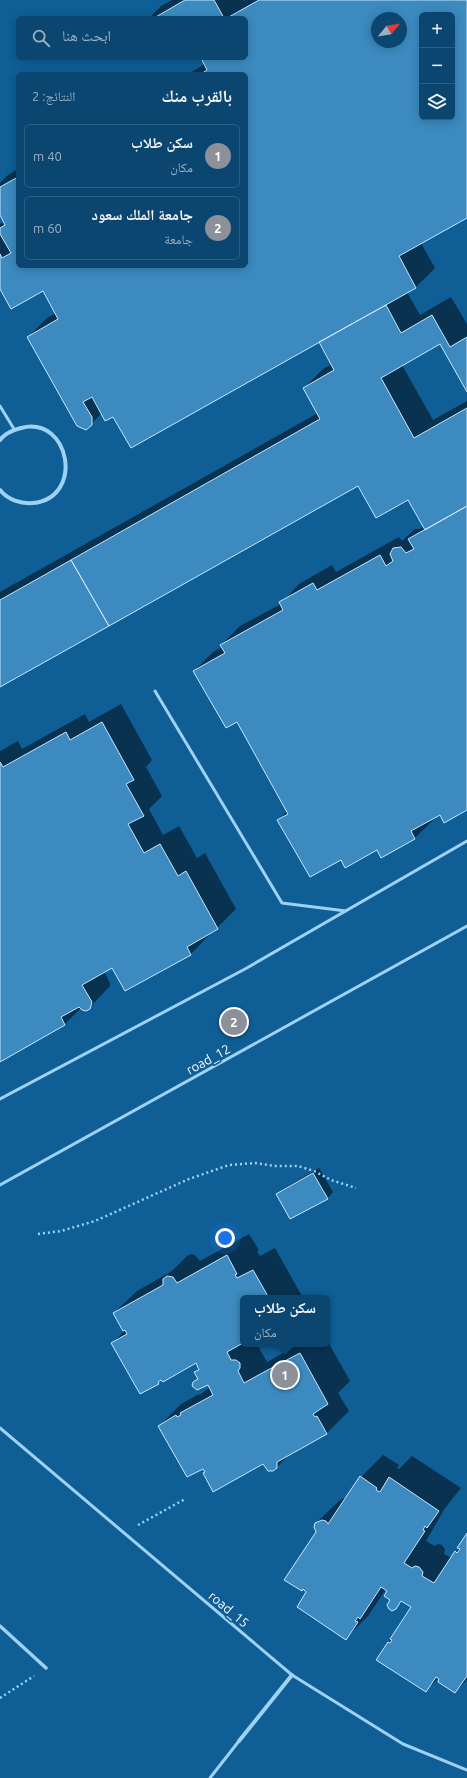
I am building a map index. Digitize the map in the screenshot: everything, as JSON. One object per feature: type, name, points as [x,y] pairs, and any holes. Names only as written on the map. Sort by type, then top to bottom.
[{"type":"street","points":[[0,440],[14,430],[26,426],[38,428],[49,433],[58,441],[64,452],[67,465],[65,477],[59,488],[50,497],[38,502],[26,503],[13,500],[0,490]]},
{"type":"street","points":[[0,1626],[46,1668]]},
{"type":"street","points":[[238,1741],[292,1675]]},
{"type":"lane","points":[[0,406],[14,430]]},
{"type":"lane","points":[[155,691],[282,903],[346,911]]},
{"type":"lane","points":[[0,1100],[245,969],[467,842]]},
{"type":"lane","name":"road_12","points":[[0,1185],[467,926]]},
{"type":"lane","name":"road_15","points":[[0,1428],[292,1675],[403,1744],[467,1770]]},
{"type":"lane","points":[[210,1778],[238,1741]]},
{"type":"path","points":[[38,1234],[61,1231],[88,1223],[189,1179],[229,1165],[255,1164],[298,1166],[314,1171],[331,1180],[356,1188]]},
{"type":"path","points":[[124,1533],[185,1499]]},
{"type":"path","points":[[0,1698],[46,1668]]},
{"type":"building","points":[[185,0],[214,0],[223,16],[157,16]]},
{"type":"building","points":[[259,0],[467,0],[467,218],[399,256],[416,288],[131,448],[113,417],[105,421],[92,397],[83,402],[92,417],[92,425],[86,430],[77,426],[27,337],[58,319],[43,291],[11,309],[0,289],[0,254],[2,258],[11,253],[0,234],[0,228],[5,225],[0,215],[0,187],[16,178],[16,268],[248,268],[248,72],[204,72],[207,70],[202,60],[248,60],[248,16],[231,16]]},
{"type":"building","points":[[386,305],[401,333],[432,315],[450,347],[467,337],[467,392],[440,344],[381,378],[414,438],[467,408],[467,506],[425,530],[408,500],[376,518],[358,486],[109,626],[71,560],[320,419],[303,388],[334,370],[319,342]]},
{"type":"building","points":[[467,506],[467,810],[444,823],[440,815],[411,831],[415,839],[381,858],[377,850],[345,868],[341,860],[310,877],[277,820],[288,814],[237,722],[226,728],[193,671],[225,653],[220,645],[283,610],[279,602],[313,583],[317,590],[380,555],[386,566],[393,561],[390,554],[393,548],[401,547],[406,553],[414,549],[408,539]]},
{"type":"building","points":[[71,560],[109,626],[0,687],[0,600]]},
{"type":"building","points":[[102,722],[134,780],[126,784],[144,816],[128,824],[144,853],[160,844],[178,876],[186,871],[218,929],[187,947],[191,955],[125,991],[112,968],[82,985],[92,1002],[90,1009],[86,1011],[79,1007],[61,1017],[65,1025],[0,1062],[0,762],[3,767],[66,732],[70,740]]},
{"type":"building","points":[[313,1173],[328,1199],[290,1219],[276,1194]]},
{"type":"building","points":[[227,1255],[237,1274],[235,1275],[237,1278],[253,1270],[267,1295],[240,1295],[240,1345],[227,1352],[231,1360],[236,1360],[240,1363],[240,1368],[238,1371],[244,1383],[277,1365],[278,1367],[282,1365],[281,1363],[300,1353],[328,1404],[313,1414],[315,1417],[317,1416],[327,1434],[277,1462],[277,1468],[273,1471],[268,1471],[263,1464],[213,1492],[203,1473],[205,1472],[203,1469],[187,1477],[158,1426],[176,1415],[177,1417],[181,1415],[180,1413],[213,1395],[208,1385],[197,1390],[192,1386],[193,1382],[198,1379],[194,1372],[199,1370],[196,1363],[163,1382],[161,1380],[158,1382],[159,1384],[140,1394],[111,1343],[127,1334],[125,1330],[123,1331],[113,1313],[163,1285],[163,1279],[167,1276],[173,1277],[177,1283]]},
{"type":"building","points":[[360,1476],[377,1488],[376,1490],[380,1492],[389,1477],[439,1511],[427,1528],[425,1526],[423,1530],[425,1531],[404,1563],[412,1568],[415,1566],[419,1567],[423,1572],[422,1576],[434,1583],[455,1551],[457,1553],[460,1549],[457,1548],[467,1533],[467,1676],[455,1693],[438,1682],[439,1679],[436,1677],[426,1692],[376,1660],[388,1642],[390,1643],[392,1640],[390,1639],[411,1607],[401,1601],[396,1609],[392,1611],[389,1609],[387,1605],[390,1600],[384,1596],[387,1591],[381,1587],[360,1619],[358,1617],[355,1621],[358,1622],[346,1640],[297,1607],[306,1592],[284,1580],[316,1532],[314,1527],[315,1523],[322,1520],[326,1521],[328,1524]]},
{"type":"place","name":"جامعة الملك سعود","points":[[234,1022]]},
{"type":"place","name":"سكن طلاب","points":[[285,1375]]}]
